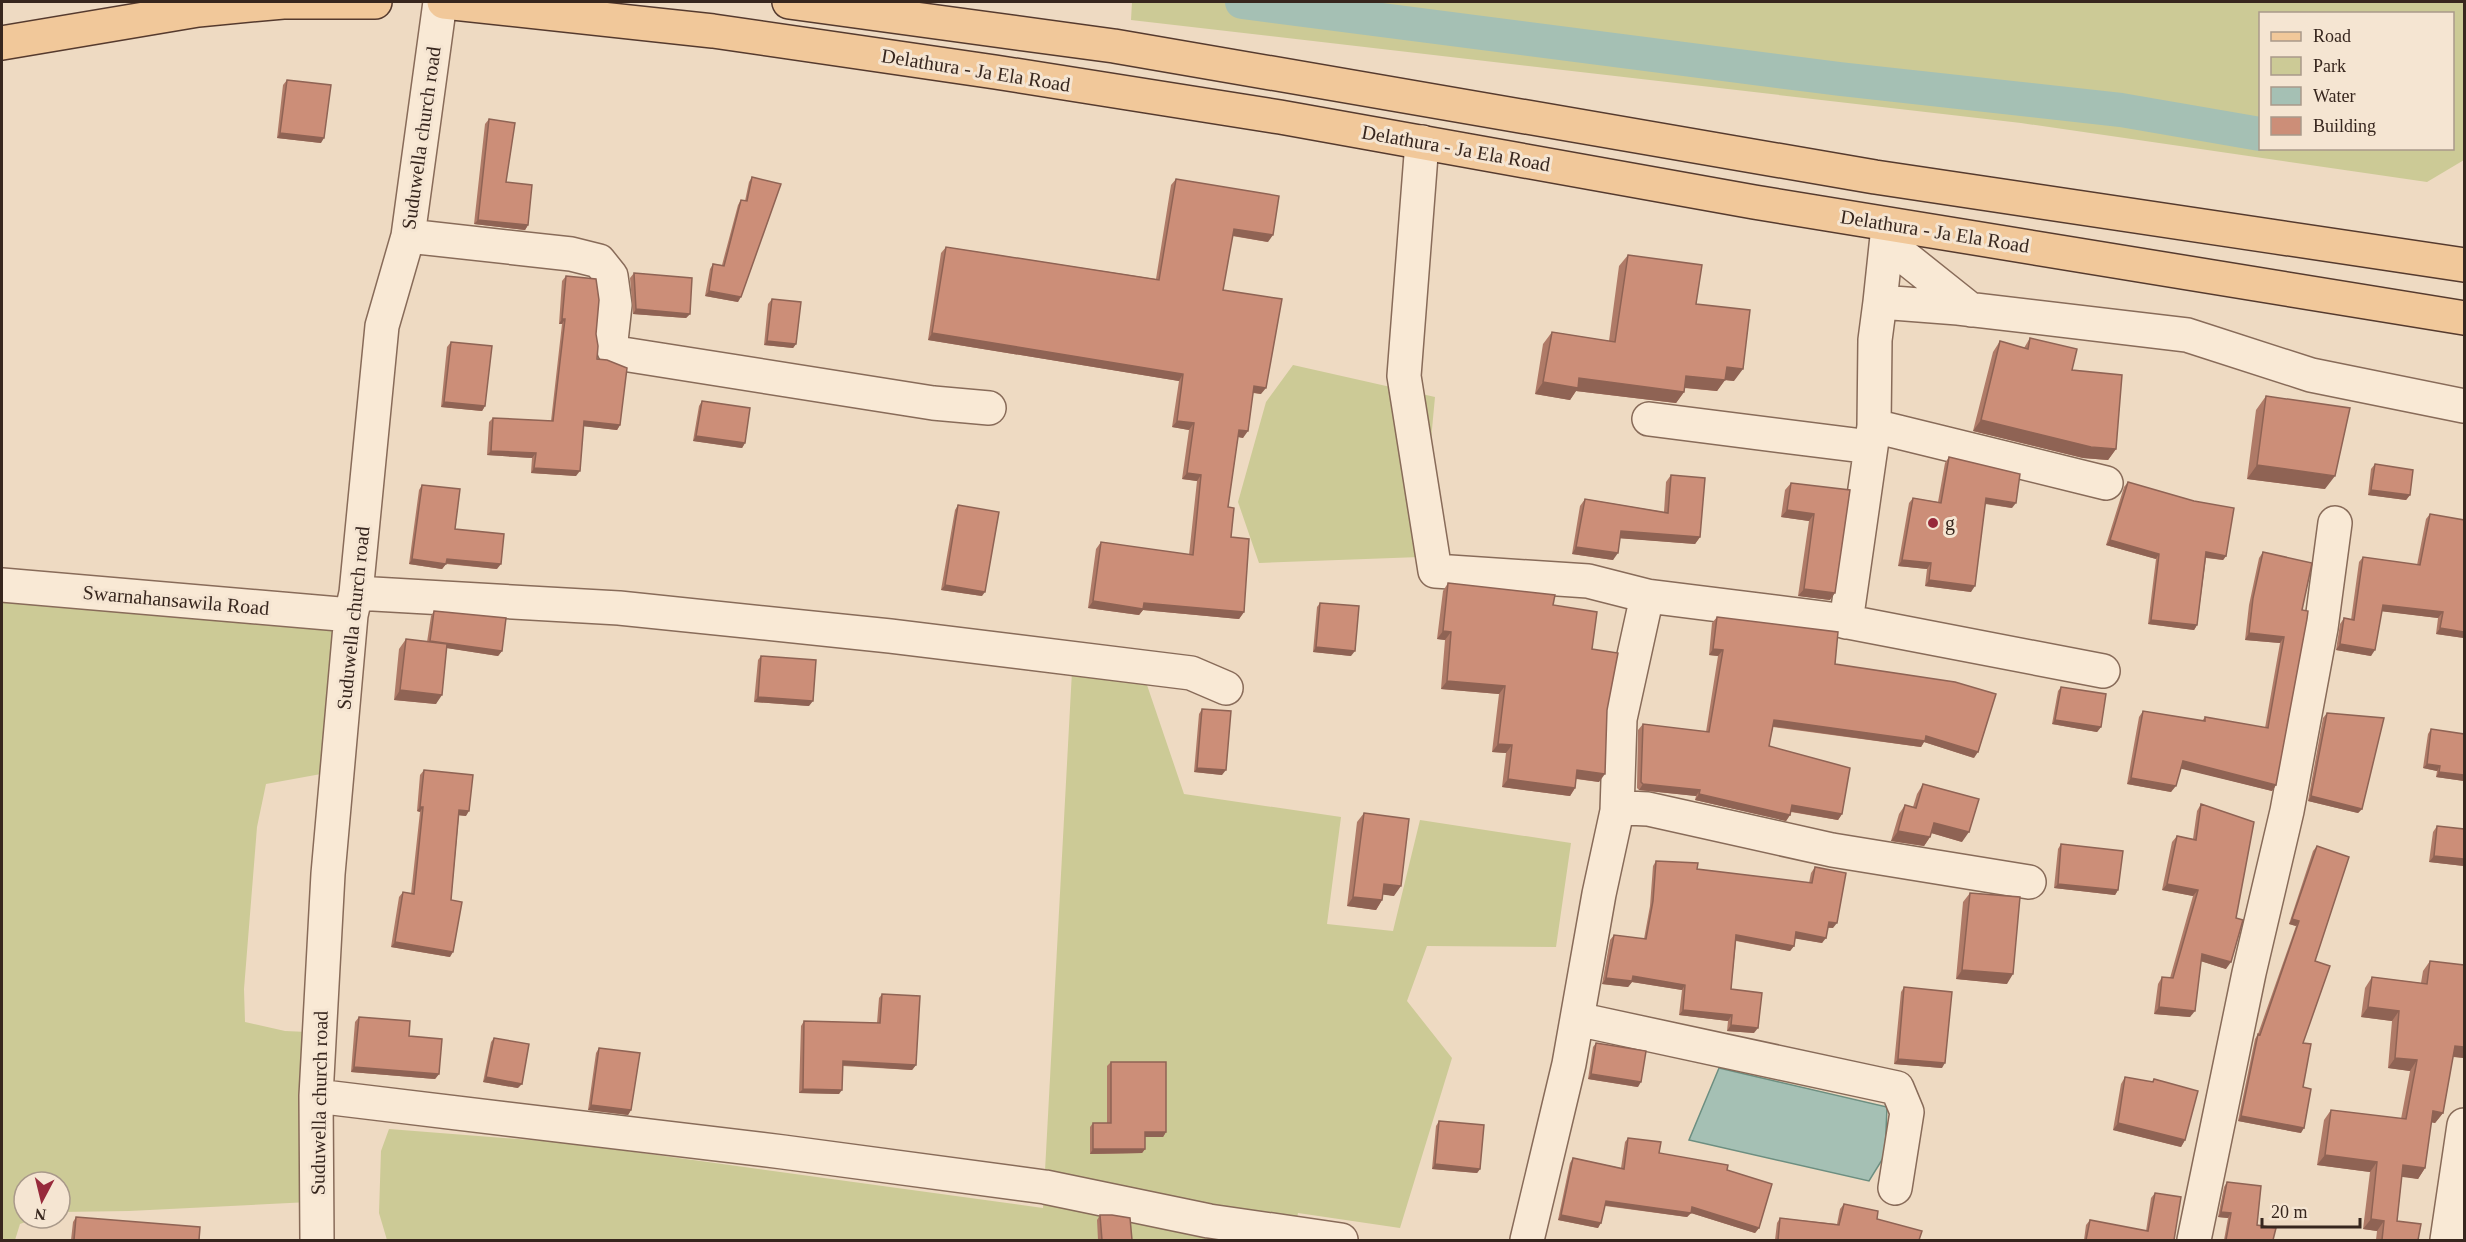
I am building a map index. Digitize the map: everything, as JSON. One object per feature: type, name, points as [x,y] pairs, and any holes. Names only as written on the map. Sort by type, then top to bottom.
[{"type":"main road","points":[[2,43],[198,10],[283,2],[375,2]]},
{"type":"main road","name":"Delathura - Ja Ela Road","points":[[442,2],[713,31],[1098,88],[1422,142],[1754,202],[1888,233],[2281,289],[2464,318]]},
{"type":"main road","name":"Delathura - Ja Ela Road","points":[[789,2],[1114,46],[1875,177],[2464,265]]},
{"type":"street","name":"Suduwella church road","points":[[317,1240],[316,1096],[328,874],[353,604],[382,326],[408,236],[442,2]]},
{"type":"street","points":[[1422,142],[1404,376],[1435,571],[1588,581],[1647,596],[1846,622],[2103,671]]},
{"type":"street","points":[[1846,622],[1872,437],[1875,340],[1888,233]]},
{"type":"street","points":[[1888,233],[1971,310]]},
{"type":"street","points":[[408,236],[571,254],[599,261],[611,276],[615,305],[610,341],[614,350],[622,354],[933,403],[989,408]]},
{"type":"street","points":[[1880,302],[2187,335],[2311,375],[2464,406]]},
{"type":"street","points":[[1648,419],[1872,437],[2106,483]]},
{"type":"street","points":[[2194,1240],[2249,974],[2289,800],[2321,628],[2335,523]]},
{"type":"street","name":"Swarnahansawila Road","points":[[2,585],[353,604],[619,609],[890,636],[1191,673],[1226,688]]},
{"type":"street","points":[[1527,1240],[1569,1064],[1599,894],[1617,811],[1620,720],[1647,596]]},
{"type":"street","points":[[1617,811],[1626,808],[1648,809],[1832,850],[2029,882]]},
{"type":"street","points":[[1577,1019],[1897,1088],[1907,1112],[1895,1188]]},
{"type":"street","points":[[316,1096],[1033,1186],[1209,1221],[1341,1240]]},
{"type":"street","points":[[2447,1240],[2464,1125]]},
{"type":"green space","points":[[1132,2],[2464,2],[2464,160],[2427,182],[2021,123],[1131,20]]},
{"type":"green space","points":[[1293,365],[1435,397],[1420,557],[1259,563],[1238,502],[1266,402]]},
{"type":"green space","points":[[2,595],[343,630],[332,772],[266,784],[257,827],[244,989],[245,1022],[285,1031],[330,1033],[330,1201],[72,1212],[72,1170],[12,1170],[12,1230],[18,1230],[15,1240],[2,1240]]},
{"type":"green space","points":[[1072,671],[1147,685],[1184,794],[1341,817],[1327,924],[1393,931],[1420,820],[1571,843],[1556,947],[1427,946],[1407,1001],[1452,1058],[1400,1228],[1298,1213],[1293,1240],[387,1240],[379,1213],[381,1151],[389,1129],[569,1143],[1043,1208]]},
{"type":"water","points":[[1719,1068],[1887,1107],[1885,1155],[1869,1181],[1689,1140]]},
{"type":"building","points":[[287,80],[331,85],[324,138],[280,133]]},
{"type":"building","points":[[489,119],[515,123],[506,182],[532,185],[528,225],[478,220]]},
{"type":"building","points":[[752,177],[781,184],[741,297],[709,291],[713,264],[724,266],[741,200],[747,201]]},
{"type":"building","points":[[1176,179],[1279,196],[1273,235],[1234,229],[1223,290],[1282,299],[1266,388],[1254,386],[1248,431],[1239,430],[1228,507],[1234,508],[1231,537],[1249,539],[1244,612],[1144,603],[1143,609],[1093,601],[1101,542],[1193,555],[1201,475],[1187,473],[1194,423],[1177,421],[1183,374],[932,333],[946,247],[1159,280]]},
{"type":"building","points":[[1628,255],[1702,265],[1696,304],[1750,310],[1743,369],[1727,367],[1725,380],[1686,376],[1684,392],[1579,378],[1578,388],[1543,382],[1552,332],[1615,342]]},
{"type":"building","points":[[634,273],[692,278],[690,314],[636,309]]},
{"type":"building","points":[[566,276],[596,279],[599,300],[596,334],[597,359],[607,360],[627,368],[620,425],[584,421],[580,471],[534,468],[536,453],[491,451],[493,418],[553,421],[565,319],[562,319]]},
{"type":"building","points":[[772,299],[801,302],[796,344],[767,341]]},
{"type":"building","points":[[2030,338],[2077,349],[2072,370],[2122,375],[2116,449],[2091,447],[1981,420],[2000,341],[2028,349]]},
{"type":"building","points":[[451,342],[492,346],[485,406],[444,402]]},
{"type":"building","points":[[2266,396],[2350,408],[2335,476],[2257,465]]},
{"type":"building","points":[[702,401],[750,408],[745,443],[696,436]]},
{"type":"building","points":[[1949,457],[2020,474],[2016,503],[1986,498],[1975,586],[1929,580],[1931,563],[1902,560],[1913,498],[1941,503]]},
{"type":"building","points":[[2375,464],[2413,470],[2410,495],[2371,490]]},
{"type":"building","points":[[1671,475],[1705,478],[1700,537],[1621,531],[1618,553],[1576,547],[1585,499],[1668,513]]},
{"type":"building","points":[[2128,482],[2194,501],[2234,508],[2226,556],[2206,552],[2197,625],[2151,620],[2159,554],[2110,540]]},
{"type":"building","points":[[1791,483],[1850,490],[1835,593],[1804,589],[1814,514],[1787,510]]},
{"type":"building","points":[[422,485],[460,489],[455,529],[504,534],[501,564],[447,559],[446,564],[412,559]]},
{"type":"building","points":[[958,505],[999,512],[985,592],[945,585]]},
{"type":"building","points":[[2430,514],[2464,520],[2464,632],[2440,628],[2443,612],[2383,605],[2375,650],[2340,644],[2344,618],[2354,620],[2363,557],[2420,565]]},
{"type":"building","points":[[2263,552],[2312,563],[2302,610],[2308,611],[2307,619],[2276,785],[2183,761],[2176,786],[2131,778],[2143,711],[2205,721],[2205,717],[2268,728],[2284,637],[2249,633],[2253,598]]},
{"type":"building","points":[[1448,583],[1555,595],[1553,605],[1597,612],[1592,649],[1618,653],[1607,710],[1605,774],[1577,770],[1575,788],[1508,779],[1512,745],[1498,744],[1505,686],[1447,681],[1451,632],[1443,631]]},
{"type":"building","points":[[1320,603],[1359,606],[1355,651],[1316,647]]},
{"type":"building","points":[[434,611],[506,618],[502,651],[430,641]]},
{"type":"building","points":[[1717,617],[1838,632],[1835,664],[1955,682],[1996,694],[1978,752],[1926,736],[1925,741],[1774,720],[1769,746],[1850,768],[1842,814],[1792,805],[1790,815],[1699,794],[1700,790],[1643,784],[1641,782],[1643,724],[1709,732],[1723,650],[1713,649]]},
{"type":"building","points":[[406,639],[447,644],[442,695],[400,690]]},
{"type":"building","points":[[761,656],[816,660],[813,701],[758,697]]},
{"type":"building","points":[[2061,687],[2106,694],[2101,727],[2055,720]]},
{"type":"building","points":[[1202,709],[1231,711],[1226,770],[1197,768]]},
{"type":"building","points":[[2327,713],[2384,718],[2362,809],[2311,796]]},
{"type":"building","points":[[2431,729],[2464,734],[2464,775],[2439,772],[2440,766],[2427,764]]},
{"type":"building","points":[[424,770],[473,775],[469,811],[459,810],[451,900],[462,902],[453,952],[395,942],[403,892],[414,894],[423,807],[420,807]]},
{"type":"building","points":[[1923,784],[1979,799],[1969,832],[1934,823],[1930,837],[1898,831],[1905,805],[1916,808]]},
{"type":"building","points":[[2201,804],[2254,822],[2236,918],[2243,920],[2231,962],[2202,954],[2195,1011],[2159,1007],[2162,977],[2173,978],[2198,890],[2167,884],[2177,836],[2196,840]]},
{"type":"building","points":[[1364,813],[1409,819],[1401,886],[1384,884],[1382,900],[1353,897]]},
{"type":"building","points":[[2437,826],[2464,829],[2464,859],[2434,856]]},
{"type":"building","points":[[2061,844],[2123,851],[2118,890],[2058,884]]},
{"type":"building","points":[[2317,846],[2349,857],[2315,961],[2330,966],[2303,1043],[2311,1044],[2303,1087],[2311,1089],[2304,1128],[2241,1116],[2258,1034],[2260,1035],[2299,921],[2292,919]]},
{"type":"building","points":[[1656,861],[1698,863],[1697,869],[1812,883],[1815,867],[1846,873],[1837,923],[1829,922],[1826,938],[1796,932],[1794,946],[1736,935],[1731,989],[1762,993],[1758,1028],[1731,1025],[1732,1015],[1683,1010],[1685,985],[1633,976],[1632,981],[1606,978],[1614,935],[1646,939],[1653,901]]},
{"type":"building","points":[[1970,893],[2020,897],[2013,974],[1962,970]]},
{"type":"building","points":[[2430,961],[2464,965],[2464,1047],[2455,1046],[2443,1113],[2433,1111],[2425,1168],[2403,1165],[2397,1221],[2421,1224],[2418,1240],[2382,1240],[2384,1221],[2371,1219],[2377,1162],[2325,1155],[2331,1110],[2406,1119],[2417,1060],[2395,1058],[2399,1011],[2368,1007],[2372,977],[2427,984]]},
{"type":"building","points":[[1904,987],[1952,992],[1945,1063],[1898,1059]]},
{"type":"building","points":[[882,994],[920,996],[916,1065],[843,1061],[842,1090],[803,1089],[804,1021],[880,1023]]},
{"type":"building","points":[[359,1017],[410,1021],[409,1036],[442,1039],[439,1074],[354,1067]]},
{"type":"building","points":[[494,1038],[529,1044],[522,1084],[486,1077]]},
{"type":"building","points":[[1596,1043],[1646,1051],[1641,1082],[1591,1074]]},
{"type":"building","points":[[599,1048],[640,1053],[631,1110],[591,1105]]},
{"type":"building","points":[[1111,1062],[1166,1062],[1166,1132],[1145,1132],[1145,1149],[1093,1149],[1093,1123],[1111,1123]]},
{"type":"building","points":[[2125,1077],[2153,1082],[2154,1079],[2198,1091],[2185,1140],[2118,1123]]},
{"type":"building","points":[[1439,1121],[1484,1125],[1480,1169],[1435,1164]]},
{"type":"building","points":[[1628,1138],[1661,1142],[1659,1153],[1728,1165],[1727,1170],[1772,1184],[1759,1228],[1692,1207],[1691,1213],[1606,1201],[1601,1223],[1561,1215],[1573,1158],[1624,1169]]},
{"type":"building","points":[[2227,1182],[2261,1186],[2257,1225],[2276,1228],[2273,1240],[2226,1240],[2231,1213],[2221,1212]]},
{"type":"building","points":[[2155,1193],[2181,1197],[2174,1240],[2086,1240],[2090,1220],[2148,1231]]},
{"type":"building","points":[[1844,1204],[1878,1211],[1877,1219],[1922,1231],[1919,1240],[1778,1240],[1780,1218],[1839,1225]]},
{"type":"building","points":[[1100,1215],[1130,1218],[1132,1240],[1102,1240]]},
{"type":"building","points":[[76,1217],[200,1227],[199,1240],[74,1240]]},
{"type":"waterway","points":[[1242,2],[1840,79],[2121,110],[2259,134]]},
{"type":"place","name":"g","points":[[1933,523]]}]
